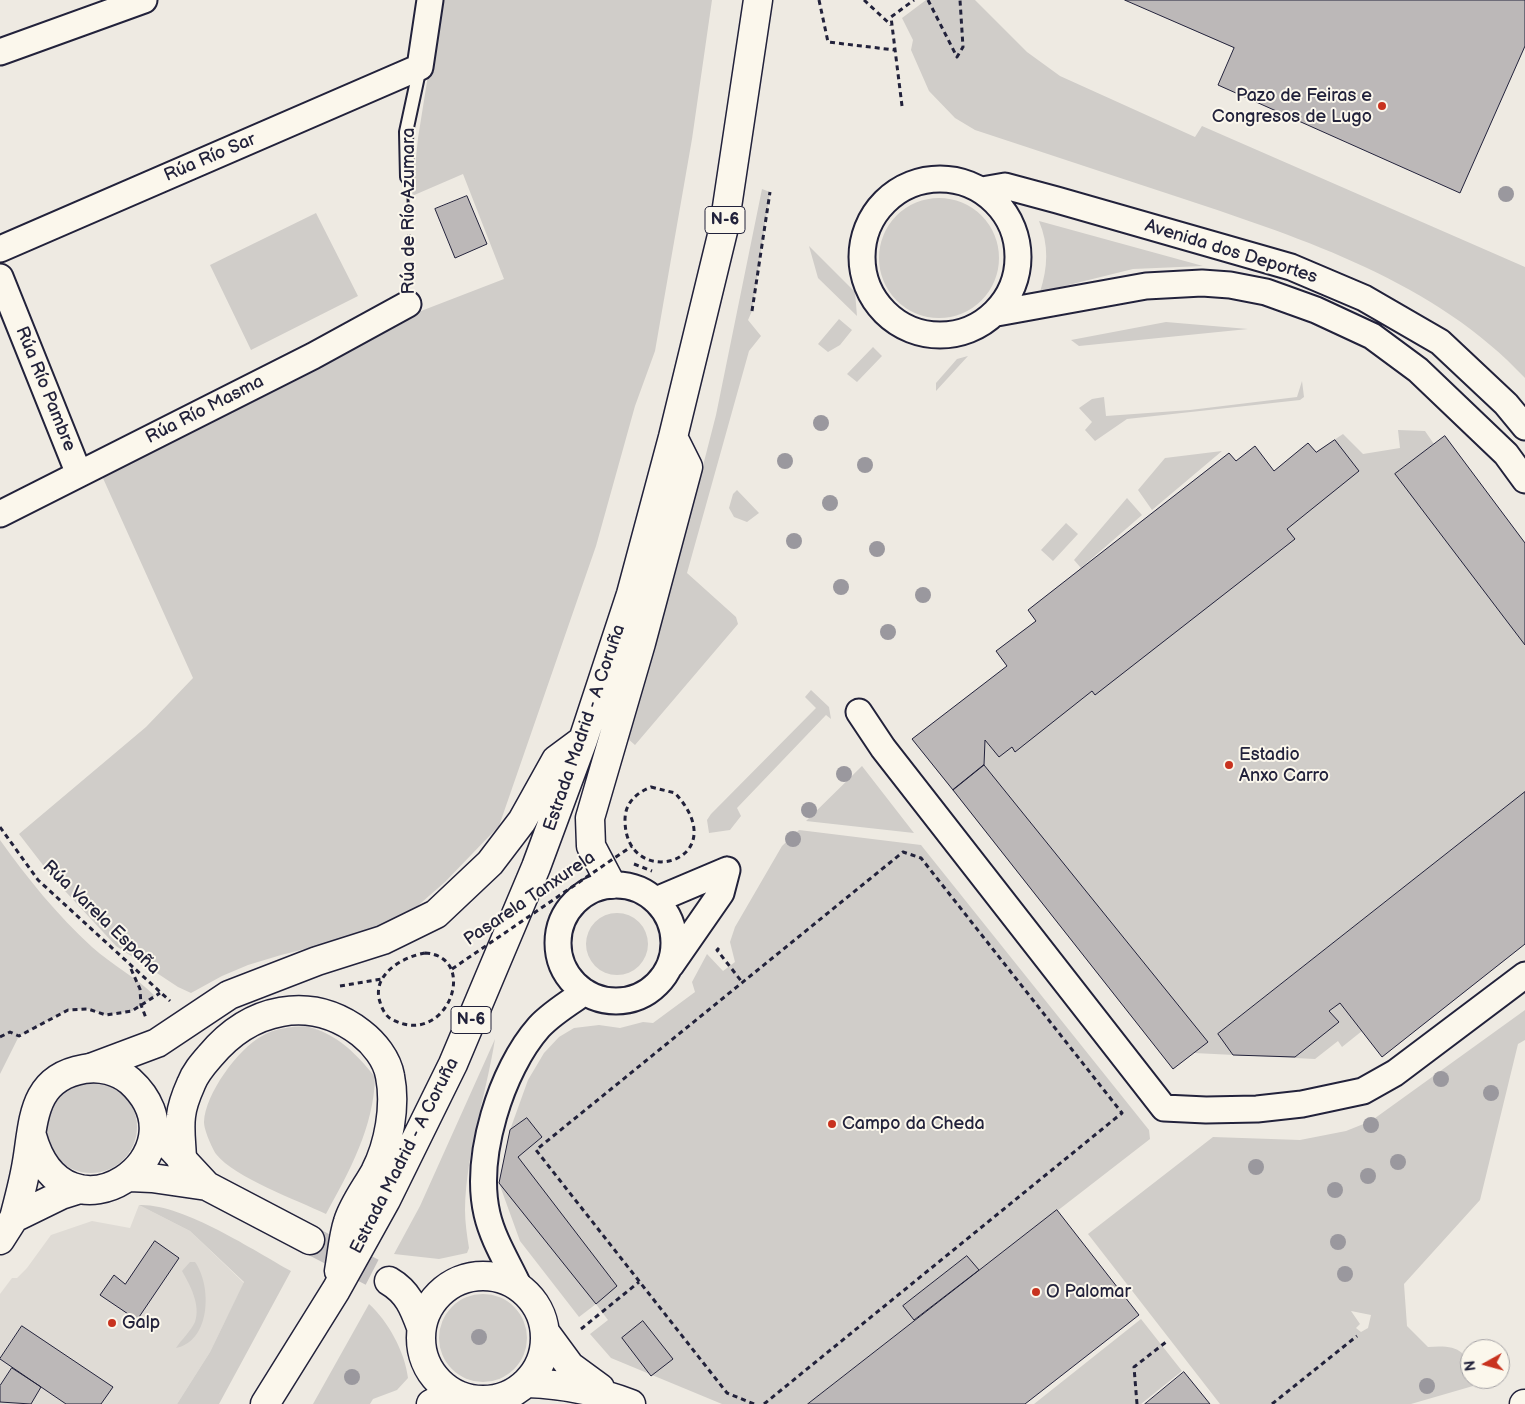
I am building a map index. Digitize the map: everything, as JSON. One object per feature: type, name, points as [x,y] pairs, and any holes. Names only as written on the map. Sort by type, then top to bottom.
[{"type":"main road","name":"Estrada Madrid - A Coruña","points":[[265,1404],[336,1290],[386,1200],[453,1064],[536,867],[583,740],[631,594],[673,437],[724,227],[758,0]]},
{"type":"main road","points":[[611,884],[591,846],[590,818],[641,643],[688,467],[673,437]]},
{"type":"main road","points":[[7,1229],[25,1175],[32,1136],[33,1115],[41,1096],[54,1081],[73,1071],[93,1067],[157,1043],[228,995],[317,961],[383,940],[436,914],[490,862],[522,821],[556,760],[583,740]]},
{"type":"main road","points":[[182,1162],[181,1116],[191,1083],[197,1072],[217,1048],[252,1020],[275,1013],[302,1010],[327,1014],[347,1023],[368,1039],[382,1057],[390,1075],[392,1100],[389,1132],[376,1170],[348,1222],[336,1290]]},
{"type":"main road","points":[[7,1229],[60,1195],[80,1189],[105,1188],[130,1177],[144,1162],[152,1144],[153,1124],[149,1106],[140,1090],[127,1078],[110,1070],[93,1067]]},
{"type":"main road","points":[[153,1124],[182,1162],[207,1186],[310,1240]]},
{"type":"main road","points":[[32,1136],[37,1154],[48,1170],[62,1182],[80,1189]]},
{"type":"main road","points":[[130,1177],[152,1178],[207,1186]]},
{"type":"main road","points":[[488,1276],[505,1279],[519,1287],[532,1299],[541,1315],[545,1332],[544,1350],[538,1368],[527,1383],[510,1394],[491,1400],[441,1398],[437,1381],[426,1365],[421,1347],[421,1328],[412,1303],[394,1284],[432,1288],[471,1277],[488,1276]]},
{"type":"main road","points":[[421,1328],[428,1309],[439,1293],[455,1282]]},
{"type":"main road","points":[[545,1332],[570,1366],[621,1400]]},
{"type":"main road","points":[[527,1383],[558,1384],[621,1400]]},
{"type":"street","points":[[0,52],[144,0]]},
{"type":"street","name":"Rúa de Río Azumara","points":[[420,67],[430,0]]},
{"type":"street","name":"Rúa Río Sar","points":[[0,249],[420,67]]},
{"type":"street","points":[[933,178],[965,181],[982,190],[1008,216],[1019,250],[1016,281],[996,313],[975,328],[955,335],[920,333],[895,321],[882,310],[865,279],[862,265],[864,237],[881,204],[891,195],[913,182],[933,178]]},
{"type":"street","name":"Avenida dos Deportes","points":[[982,190],[1004,186],[1066,203],[1291,267],[1364,298],[1440,342],[1506,404],[1525,427]]},
{"type":"street","name":"Rúa Río Pambre","points":[[0,277],[78,474]]},
{"type":"street","name":"Avenida dos Deportes","points":[[996,313],[1146,286],[1221,284],[1266,292],[1316,310],[1372,336],[1418,370],[1443,393],[1506,454],[1525,480]]},
{"type":"street","name":"Rúa Río Masma","points":[[0,514],[313,356],[408,304]]},
{"type":"street","points":[[859,712],[883,748],[1164,1108],[1206,1110],[1257,1109],[1302,1104],[1363,1091],[1395,1073],[1525,975]]},
{"type":"street","points":[[656,900],[728,870],[722,893],[657,985],[641,996],[622,1001],[603,1000],[585,992],[571,980],[562,964],[558,947],[559,929],[566,912],[578,898],[593,888],[611,884],[627,885],[643,890],[656,900],[668,915],[674,932],[674,951],[668,969]]},
{"type":"street","points":[[519,1287],[491,1229],[486,1212],[483,1171],[488,1142],[496,1111],[507,1082],[526,1044],[552,1015],[585,992]]},
{"type":"lane","name":"Rúa de Río Azumara","points":[[407,177],[406,132],[420,67]]},
{"type":"path","points":[[820,0],[828,42],[895,50]]},
{"type":"path","points":[[864,0],[892,26]]},
{"type":"path","points":[[902,106],[890,17],[914,0]]},
{"type":"path","points":[[928,0],[957,58],[963,47],[960,0]]},
{"type":"path","name":"Rúa de Río Azumara","points":[[407,177],[408,304]]},
{"type":"path","points":[[752,311],[770,192]]},
{"type":"path","points":[[652,787],[675,793],[693,818],[693,840],[682,857],[669,863],[652,861],[637,852],[632,846],[625,822],[626,810],[632,799],[641,791],[652,787]]},
{"type":"path","points":[[618,815],[626,810]]},
{"type":"path","name":"Rúa Varela España","points":[[0,827],[38,880],[160,993],[193,1019]]},
{"type":"path","name":"Pasarela Tanxurela","points":[[618,846],[634,864],[660,874]]},
{"type":"path","name":"Pasarela Tanxurela","points":[[452,969],[632,846]]},
{"type":"path","points":[[754,1404],[727,1393],[536,1150],[903,852],[921,858],[1122,1113],[764,1404]]},
{"type":"path","points":[[721,943],[717,950],[742,982]]},
{"type":"path","points":[[433,954],[445,959],[452,969],[453,982],[450,1001],[446,1010],[427,1023],[404,1024],[391,1019],[382,1009],[377,996],[378,987],[382,979],[400,960],[411,956],[433,954]]},
{"type":"path","points":[[130,966],[140,989],[141,1005],[148,1022]]},
{"type":"path","points":[[0,1037],[10,1032],[19,1036],[68,1010],[88,1009],[106,1015],[132,1011],[160,993]]},
{"type":"path","points":[[581,1329],[639,1282]]},
{"type":"path","points":[[1272,1404],[1357,1336]]},
{"type":"path","points":[[1137,1404],[1134,1367],[1166,1342]]},
{"type":"shaded area","points":[[440,0],[712,0],[692,139],[655,351],[635,406],[596,546],[499,826],[445,882],[406,916],[384,929],[248,965],[222,976],[191,993],[178,987],[116,946],[53,878],[19,834],[146,727],[193,678],[102,476],[267,395],[421,311],[504,279],[463,174],[412,196],[418,138]]},
{"type":"shaded area","points":[[926,0],[975,0],[1027,52],[1060,76],[1195,137],[1202,126],[1525,267],[1525,378],[1490,344],[1451,315],[1410,290],[1366,267],[1275,230],[975,130],[955,118],[929,91],[911,50],[913,40],[902,18]]},
{"type":"shaded area","points":[[762,189],[770,192],[752,311],[748,320],[761,336],[749,351],[687,573],[736,617],[738,624],[635,745],[627,738],[676,571],[716,415]]},
{"type":"shaded area","points":[[939,198],[951,199],[962,203],[972,208],[981,216],[989,225],[994,235],[998,246],[998,270],[994,281],[989,291],[981,300],[972,308],[962,313],[951,317],[939,318],[927,317],[916,313],[906,308],[897,300],[889,291],[884,281],[880,270],[879,258],[880,246],[884,235],[889,225],[897,216],[906,208],[916,203],[927,199]]},
{"type":"shaded area","points":[[316,213],[358,296],[251,350],[210,265]]},
{"type":"shaded area","points":[[1039,221],[1203,266],[1133,269],[1040,292],[1045,274],[1046,247]]},
{"type":"shaded area","points":[[809,246],[855,292],[857,316],[818,278]]},
{"type":"shaded area","points":[[839,319],[852,330],[840,345],[828,352],[818,344]]},
{"type":"shaded area","points":[[1166,322],[1248,329],[1079,346],[1071,340]]},
{"type":"shaded area","points":[[873,347],[882,356],[857,382],[847,374]]},
{"type":"shaded area","points":[[968,356],[936,391],[936,383],[957,359]]},
{"type":"shaded area","points":[[1302,381],[1304,397],[1300,400],[1127,419],[1095,441],[1085,430],[1092,422],[1079,408],[1092,399],[1104,397],[1106,416],[1190,410],[1297,397]]},
{"type":"shaded area","name":"Estadio Anxo Carro","points":[[1398,430],[1425,431],[1434,444],[1445,436],[1525,543],[1525,944],[1382,1057],[1362,1031],[1342,1047],[1338,1041],[1315,1059],[1194,1053],[1173,1069],[912,739],[1007,666],[996,651],[1036,621],[1028,610],[1229,453],[1236,461],[1255,446],[1274,471],[1308,443],[1316,452],[1343,434],[1363,454],[1400,448]]},
{"type":"shaded area","points":[[1222,451],[1152,510],[1138,490],[1165,458]]},
{"type":"shaded area","points":[[737,490],[759,513],[747,522],[734,517],[729,508],[733,494]]},
{"type":"shaded area","points":[[1127,498],[1142,515],[1081,568],[1074,560]]},
{"type":"shaded area","points":[[1066,523],[1078,534],[1053,561],[1041,550]]},
{"type":"shaded area","points":[[811,690],[829,707],[831,719],[826,715],[737,808],[741,816],[730,830],[709,833],[707,820],[711,814],[816,708],[805,697]]},
{"type":"shaded area","points":[[862,766],[914,833],[806,821]]},
{"type":"shaded area","name":"Campo da Cheda","points":[[799,830],[921,845],[1149,1130],[1150,1139],[808,1404],[722,1404],[611,1358],[590,1334],[608,1320],[596,1304],[579,1317],[520,1241],[499,1183],[510,1130],[528,1080],[544,1053],[559,1037],[574,1028],[599,1025],[620,1028],[643,1022],[653,1023],[695,992],[692,982],[707,954],[723,971],[735,962],[730,942],[735,927],[782,846]]},
{"type":"shaded area","points":[[0,840],[43,896],[79,935],[155,996],[132,1011],[106,1015],[88,1009],[68,1010],[19,1036],[0,1074]]},
{"type":"shaded area","points":[[611,913],[623,913],[639,922],[646,932],[648,944],[646,956],[639,966],[623,975],[611,975],[600,970],[591,961],[586,950],[586,938],[591,927],[600,918]]},
{"type":"shaded area","points":[[1525,1010],[1525,1040],[1518,1044],[1480,1200],[1404,1284],[1407,1326],[1428,1347],[1453,1348],[1460,1352],[1460,1389],[1463,1389],[1411,1404],[1220,1404],[1088,1234],[1213,1137],[1300,1140],[1346,1131],[1371,1121]],"holes":[[[1351,1311],[1371,1315],[1368,1328],[1361,1332],[1356,1328],[1360,1324]]]},
{"type":"shaded area","points":[[306,1026],[336,1039],[353,1052],[375,1077],[374,1096],[370,1114],[359,1148],[326,1214],[237,1172],[216,1154],[208,1139],[204,1125],[206,1111],[216,1086],[224,1073],[243,1051],[253,1042],[272,1031]]},
{"type":"shaded area","points":[[495,1039],[466,1188],[465,1210],[469,1248],[467,1253],[439,1259],[394,1254],[420,1206]]},
{"type":"shaded area","points":[[91,1081],[109,1084],[124,1094],[134,1109],[137,1127],[134,1145],[124,1160],[109,1170],[91,1173],[73,1170],[58,1160],[48,1145],[45,1127],[48,1109],[58,1094],[73,1084]]},
{"type":"shaded area","name":"Galp","points":[[139,1205],[190,1231],[244,1283],[210,1352],[177,1404],[0,1404],[0,1294],[12,1278],[17,1278],[27,1268],[51,1235],[92,1221],[130,1228]]},
{"type":"shaded area","points":[[139,1205],[156,1206],[196,1219],[238,1240],[291,1271],[219,1404],[177,1404],[210,1352],[244,1282],[190,1231]]},
{"type":"shaded area","points":[[190,1262],[195,1262],[204,1285],[205,1311],[202,1324],[196,1335],[188,1343],[176,1348],[195,1322],[196,1316],[197,1309],[194,1295],[182,1271]]},
{"type":"shaded area","points":[[483,1294],[500,1298],[514,1307],[523,1321],[527,1338],[523,1355],[514,1369],[500,1378],[483,1382],[466,1378],[452,1369],[443,1355],[439,1338],[443,1321],[452,1307],[466,1298]]},
{"type":"shaded area","points":[[369,1304],[389,1328],[403,1358],[408,1378],[397,1390],[373,1399],[370,1404],[313,1404]]},
{"type":"shaded area","points":[[1141,1319],[1182,1371],[1141,1404],[1034,1404]]},
{"type":"building","name":"Pazo de Feiras e Congresos de Lugo","points":[[1125,0],[1525,0],[1525,46],[1460,193],[1218,85],[1234,48]]},
{"type":"building","points":[[467,196],[487,244],[455,258],[435,209]]},
{"type":"building","points":[[1445,436],[1525,543],[1525,645],[1395,474]]},
{"type":"building","points":[[1335,440],[1359,471],[1287,529],[1295,539],[1095,695],[1092,691],[1015,752],[1012,747],[999,757],[985,740],[984,765],[953,790],[912,739],[1007,666],[996,651],[1036,621],[1028,610],[1229,453],[1236,461],[1255,446],[1274,471],[1308,443],[1316,452]]},
{"type":"building","points":[[984,765],[1208,1042],[1173,1069],[953,790]]},
{"type":"building","points":[[1525,792],[1525,944],[1382,1057],[1340,1003],[1329,1011],[1339,1022],[1295,1057],[1233,1055],[1218,1034]]},
{"type":"building","points":[[527,1118],[542,1137],[518,1157],[617,1286],[596,1304],[499,1183],[510,1130]]},
{"type":"building","name":"O Palomar","points":[[1057,1210],[1139,1315],[1025,1404],[808,1404]]},
{"type":"building","points":[[155,1241],[179,1258],[137,1320],[100,1295],[114,1275],[125,1284]]},
{"type":"building","points":[[967,1256],[979,1270],[914,1320],[903,1306]]},
{"type":"building","points":[[643,1321],[673,1359],[651,1376],[622,1338]]},
{"type":"building","points":[[22,1326],[113,1387],[101,1404],[66,1404],[0,1359]]},
{"type":"building","points":[[12,1368],[41,1387],[31,1404],[0,1402],[0,1386]]},
{"type":"building","points":[[1184,1372],[1210,1404],[1145,1404]]},
{"type":"tunnel","points":[[310,1240],[389,1281]]},
{"type":"place","name":"Pazo de Feiras e Congresos de Lugo","points":[[1382,106]]},
{"type":"place","name":"Estadio Anxo Carro","points":[[1229,765]]},
{"type":"place","name":"Campo da Cheda","points":[[832,1124]]},
{"type":"place","name":"O Palomar","points":[[1036,1292]]},
{"type":"place","name":"Galp","points":[[112,1323]]}]
